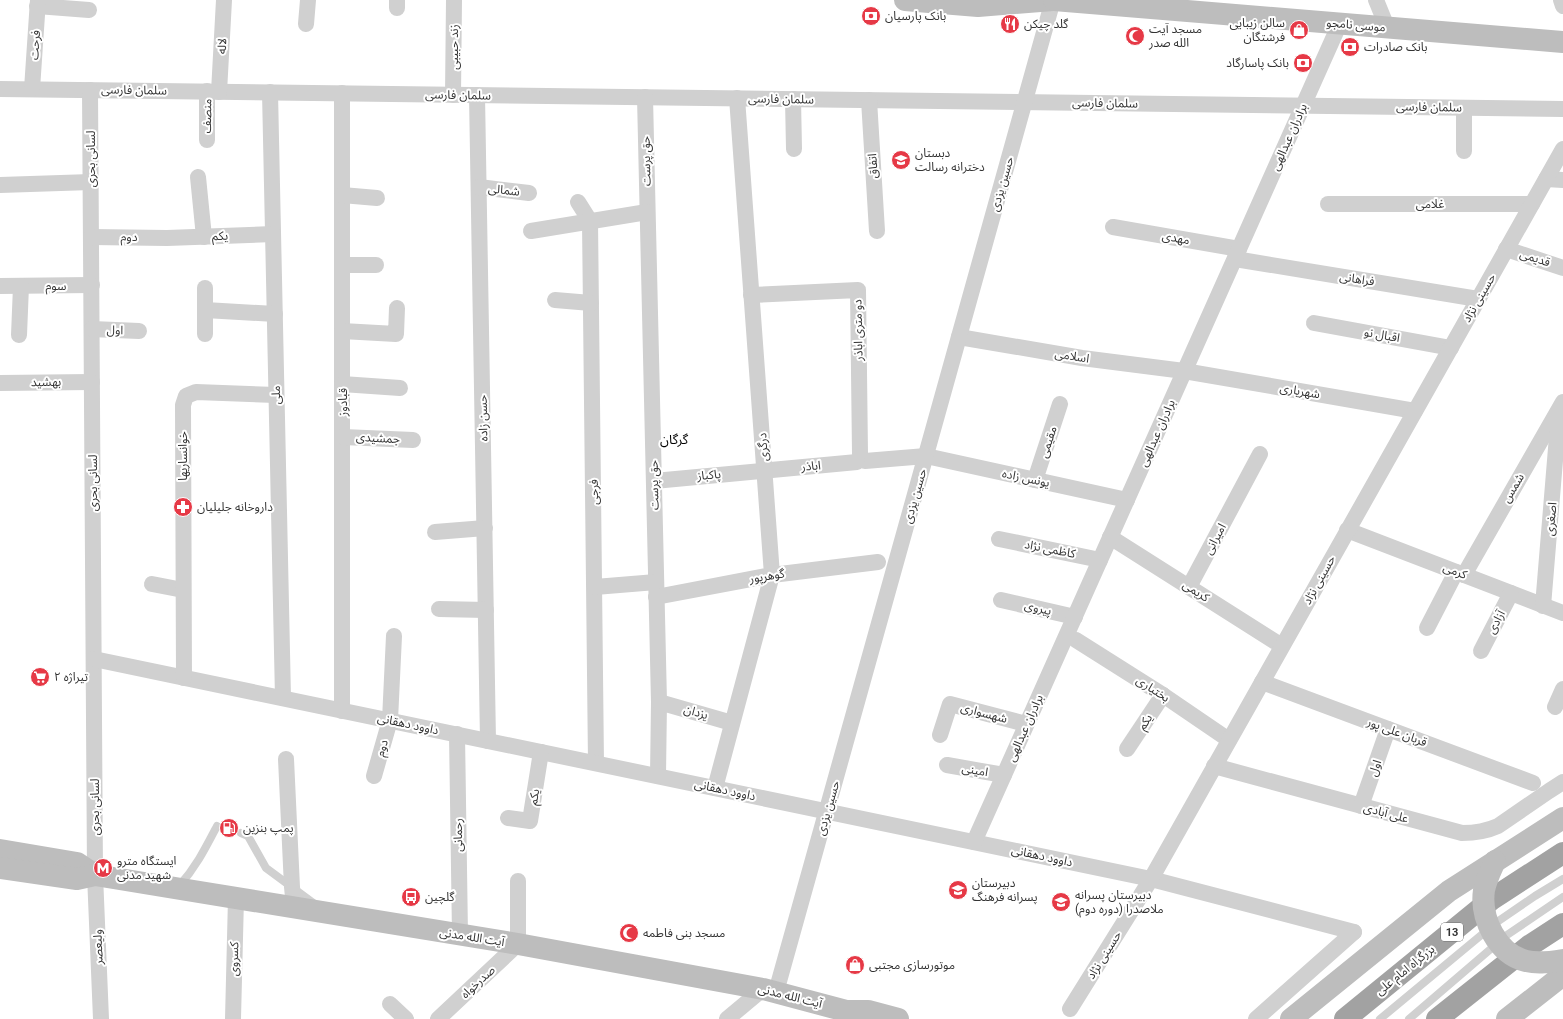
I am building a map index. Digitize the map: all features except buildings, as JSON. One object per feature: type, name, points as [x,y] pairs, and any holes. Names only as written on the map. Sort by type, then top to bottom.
[{"type":"highway","name":"بزرگراه امام علی","points":[[1346,1019],[1492,899],[1563,853]]},
{"type":"highway","points":[[1437,1019],[1529,946],[1563,924]]},
{"type":"main road","name":"موسی نامجو","points":[[905,0],[978,6],[1053,0],[1161,4],[1340,23],[1563,42]]},
{"type":"main road","points":[[1291,1019],[1448,891],[1563,818]]},
{"type":"main road","name":"آیت الله مدنی","points":[[0,850],[77,863],[95,875]]},
{"type":"main road","points":[[1495,861],[1484,889],[1483,911],[1491,932],[1507,951],[1525,961],[1545,963],[1563,960]]},
{"type":"main road","name":"آیت الله مدنی","points":[[0,868],[77,879],[95,875],[236,898],[293,897],[326,913],[518,944],[770,990],[848,1016],[868,1011],[898,1019]]},
{"type":"main road","points":[[1507,1019],[1563,975]]},
{"type":"street","name":"لاله","points":[[213,91],[224,0]]},
{"type":"street","points":[[306,24],[308,0]]},
{"type":"street","name":"زند حبیبی","points":[[453,94],[454,0]]},
{"type":"street","name":"حسین یزدی","points":[[770,990],[827,811],[1053,0]]},
{"type":"street","points":[[1376,0],[1387,27]]},
{"type":"street","points":[[1560,0],[1563,6]]},
{"type":"street","points":[[37,3],[89,10]]},
{"type":"street","name":"فرحت","points":[[32,89],[37,3]]},
{"type":"street","name":"برادران عبدالهی","points":[[974,842],[1340,23]]},
{"type":"street","name":"سلمان فارسی","points":[[0,89],[1563,109]]},
{"type":"street","name":"لسانی بحری","points":[[90,90],[95,875]]},
{"type":"street","name":"منصف","points":[[207,140],[213,91]]},
{"type":"street","name":"ملی","points":[[270,92],[283,698]]},
{"type":"street","name":"قبادوز","points":[[342,93],[342,711]]},
{"type":"street","name":"حسن زاده","points":[[478,95],[488,741]]},
{"type":"street","name":"حق پرست","points":[[644,97],[659,702],[658,776]]},
{"type":"street","name":"درگری","points":[[715,788],[772,575],[737,98]]},
{"type":"street","points":[[792,99],[794,149]]},
{"type":"street","name":"اتفاق","points":[[869,100],[877,231]]},
{"type":"street","points":[[1464,108],[1464,151]]},
{"type":"street","name":"حسینی نژاد","points":[[1070,1009],[1151,878],[1563,149]]},
{"type":"street","points":[[198,177],[204,237]]},
{"type":"street","points":[[1546,179],[1563,180]]},
{"type":"street","points":[[0,185],[91,182]]},
{"type":"street","name":"شمالی","points":[[479,187],[529,193]]},
{"type":"street","points":[[342,195],[377,198]]},
{"type":"street","points":[[578,202],[590,222]]},
{"type":"street","name":"غلامی","points":[[1328,204],[1532,204]]},
{"type":"street","points":[[531,231],[647,212]]},
{"type":"street","name":"فرجی","points":[[590,222],[596,763]]},
{"type":"street","name":"مهدی","points":[[1113,227],[1237,254]]},
{"type":"street","name":"یکم","points":[[167,238],[273,234]]},
{"type":"street","name":"دوم","points":[[91,237],[167,238]]},
{"type":"street","name":"قدیمی","points":[[1506,249],[1563,268]]},
{"type":"street","name":"فراهانی","points":[[1237,254],[1478,298]]},
{"type":"street","points":[[342,265],[376,265]]},
{"type":"street","name":"سوم","points":[[0,286],[92,285]]},
{"type":"street","points":[[19,335],[21,286]]},
{"type":"street","points":[[205,334],[206,288]]},
{"type":"street","name":"دو متری اباذر","points":[[751,295],[858,290],[861,459]]},
{"type":"street","points":[[555,300],[591,302]]},
{"type":"street","points":[[342,331],[396,334],[397,308]]},
{"type":"street","points":[[205,310],[274,314]]},
{"type":"street","name":"اقبال نو","points":[[1314,323],[1451,348]]},
{"type":"street","name":"اول","points":[[92,329],[138,331]]},
{"type":"street","name":"اسلامی","points":[[959,337],[1082,358],[1184,371]]},
{"type":"street","name":"شهریاری","points":[[1184,371],[1415,411]]},
{"type":"street","name":"بهشید","points":[[0,383],[92,382]]},
{"type":"street","points":[[342,384],[400,388]]},
{"type":"street","name":"خوانساریها","points":[[184,678],[183,405],[186,396],[196,392],[276,395]]},
{"type":"street","name":"مقیمی","points":[[1036,480],[1060,404]]},
{"type":"street","name":"شمس","points":[[1426,628],[1561,405]]},
{"type":"street","name":"اصغری","points":[[1543,606],[1561,405]]},
{"type":"street","name":"جمشیدی","points":[[343,437],[414,440]]},
{"type":"street","name":"امیرانی","points":[[1189,587],[1260,454]]},
{"type":"street","name":"اباذر","points":[[764,470],[861,459],[926,456]]},
{"type":"street","name":"یونس زاده","points":[[926,456],[1127,500]]},
{"type":"street","name":"پاکباز","points":[[654,481],[764,470]]},
{"type":"street","points":[[435,532],[485,528]]},
{"type":"street","name":"کرمی","points":[[1347,530],[1563,613]]},
{"type":"street","name":"کریمی","points":[[1110,537],[1282,646]]},
{"type":"street","name":"کاظمی نژاد","points":[[999,539],[1100,560]]},
{"type":"street","name":"گوهرپور","points":[[595,587],[656,589],[878,562]]},
{"type":"street","points":[[152,584],[183,590]]},
{"type":"street","name":"آزادی","points":[[1481,651],[1511,593]]},
{"type":"street","name":"پیروی","points":[[1001,600],[1075,616]]},
{"type":"street","points":[[439,610],[486,610]]},
{"type":"street","name":"دوم","points":[[374,776],[390,720],[394,636]]},
{"type":"street","name":"بختیاری","points":[[1076,640],[1229,740]]},
{"type":"street","name":"داوود دهقانی","points":[[94,659],[1151,878],[1354,932],[1256,1019]]},
{"type":"street","name":"قربان علی پور","points":[[1262,682],[1533,783]]},
{"type":"street","points":[[1555,707],[1563,689]]},
{"type":"street","name":"یکم","points":[[1127,749],[1162,695]]},
{"type":"street","name":"یزدان","points":[[659,702],[732,722]]},
{"type":"street","name":"شهسواری","points":[[940,735],[950,704],[1026,724]]},
{"type":"street","name":"اول","points":[[1361,806],[1388,729]]},
{"type":"street","name":"رحمانی","points":[[457,734],[460,935]]},
{"type":"street","name":"یکم","points":[[508,818],[530,821],[541,752]]},
{"type":"street","points":[[286,759],[293,897]]},
{"type":"street","name":"امینی","points":[[947,765],[1004,775]]},
{"type":"street","name":"علی آبادی","points":[[1214,766],[1462,833],[1492,829],[1498,826],[1563,782]]},
{"type":"street","name":"ولیعصر","points":[[95,875],[101,1019]]},
{"type":"street","points":[[518,881],[518,944]]},
{"type":"street","name":"کسروی","points":[[232,1019],[236,898]]},
{"type":"street","name":"صدرخواه","points":[[438,1019],[518,944]]},
{"type":"street","points":[[726,1019],[770,990]]},
{"type":"street","points":[[390,1004],[406,1019]]},
{"type":"lane","points":[[176,889],[196,866],[217,826]]},
{"type":"lane","points":[[241,833],[248,836],[266,868],[293,897]]},
{"type":"lane","points":[[1380,1019],[1497,922],[1563,880]]},
{"type":"lane","points":[[1409,1019],[1507,935],[1563,897]]},
{"type":"place","name":"بانک پارسیان","points":[[871,16]]},
{"type":"place","name":"گلد چیکن","points":[[1010,24]]},
{"type":"place","name":"سالن زیبایی فرشتگان","points":[[1299,30]]},
{"type":"place","name":"مسجد آیت الله صدر","points":[[1135,36]]},
{"type":"place","name":"بانک صادرات","points":[[1350,47]]},
{"type":"place","name":"بانک پاسارگاد","points":[[1303,63]]},
{"type":"place","name":"دبستان دخترانه رسالت","points":[[901,160]]},
{"type":"place","name":"داروخانه جلیلیان","points":[[183,507]]},
{"type":"place","name":"تیراژه ۲","points":[[40,677]]},
{"type":"place","name":"پمپ بنزین","points":[[229,828]]},
{"type":"place","name":"ایستگاه مترو شهید مدنی","points":[[103,868]]},
{"type":"place","name":"دبیرستان پسرانه فرهنگ","points":[[958,890]]},
{"type":"place","name":"گلچین","points":[[411,897]]},
{"type":"place","name":"دبيرستان پسرانه ملاصدرا (دوره دوم)","points":[[1061,902]]},
{"type":"place","name":"مسجد بنی فاطمه","points":[[629,933]]},
{"type":"place","name":"موتورسازی مجتبی","points":[[855,965]]},
{"type":"district","name":"گرگان","points":[[674,439]]}]
